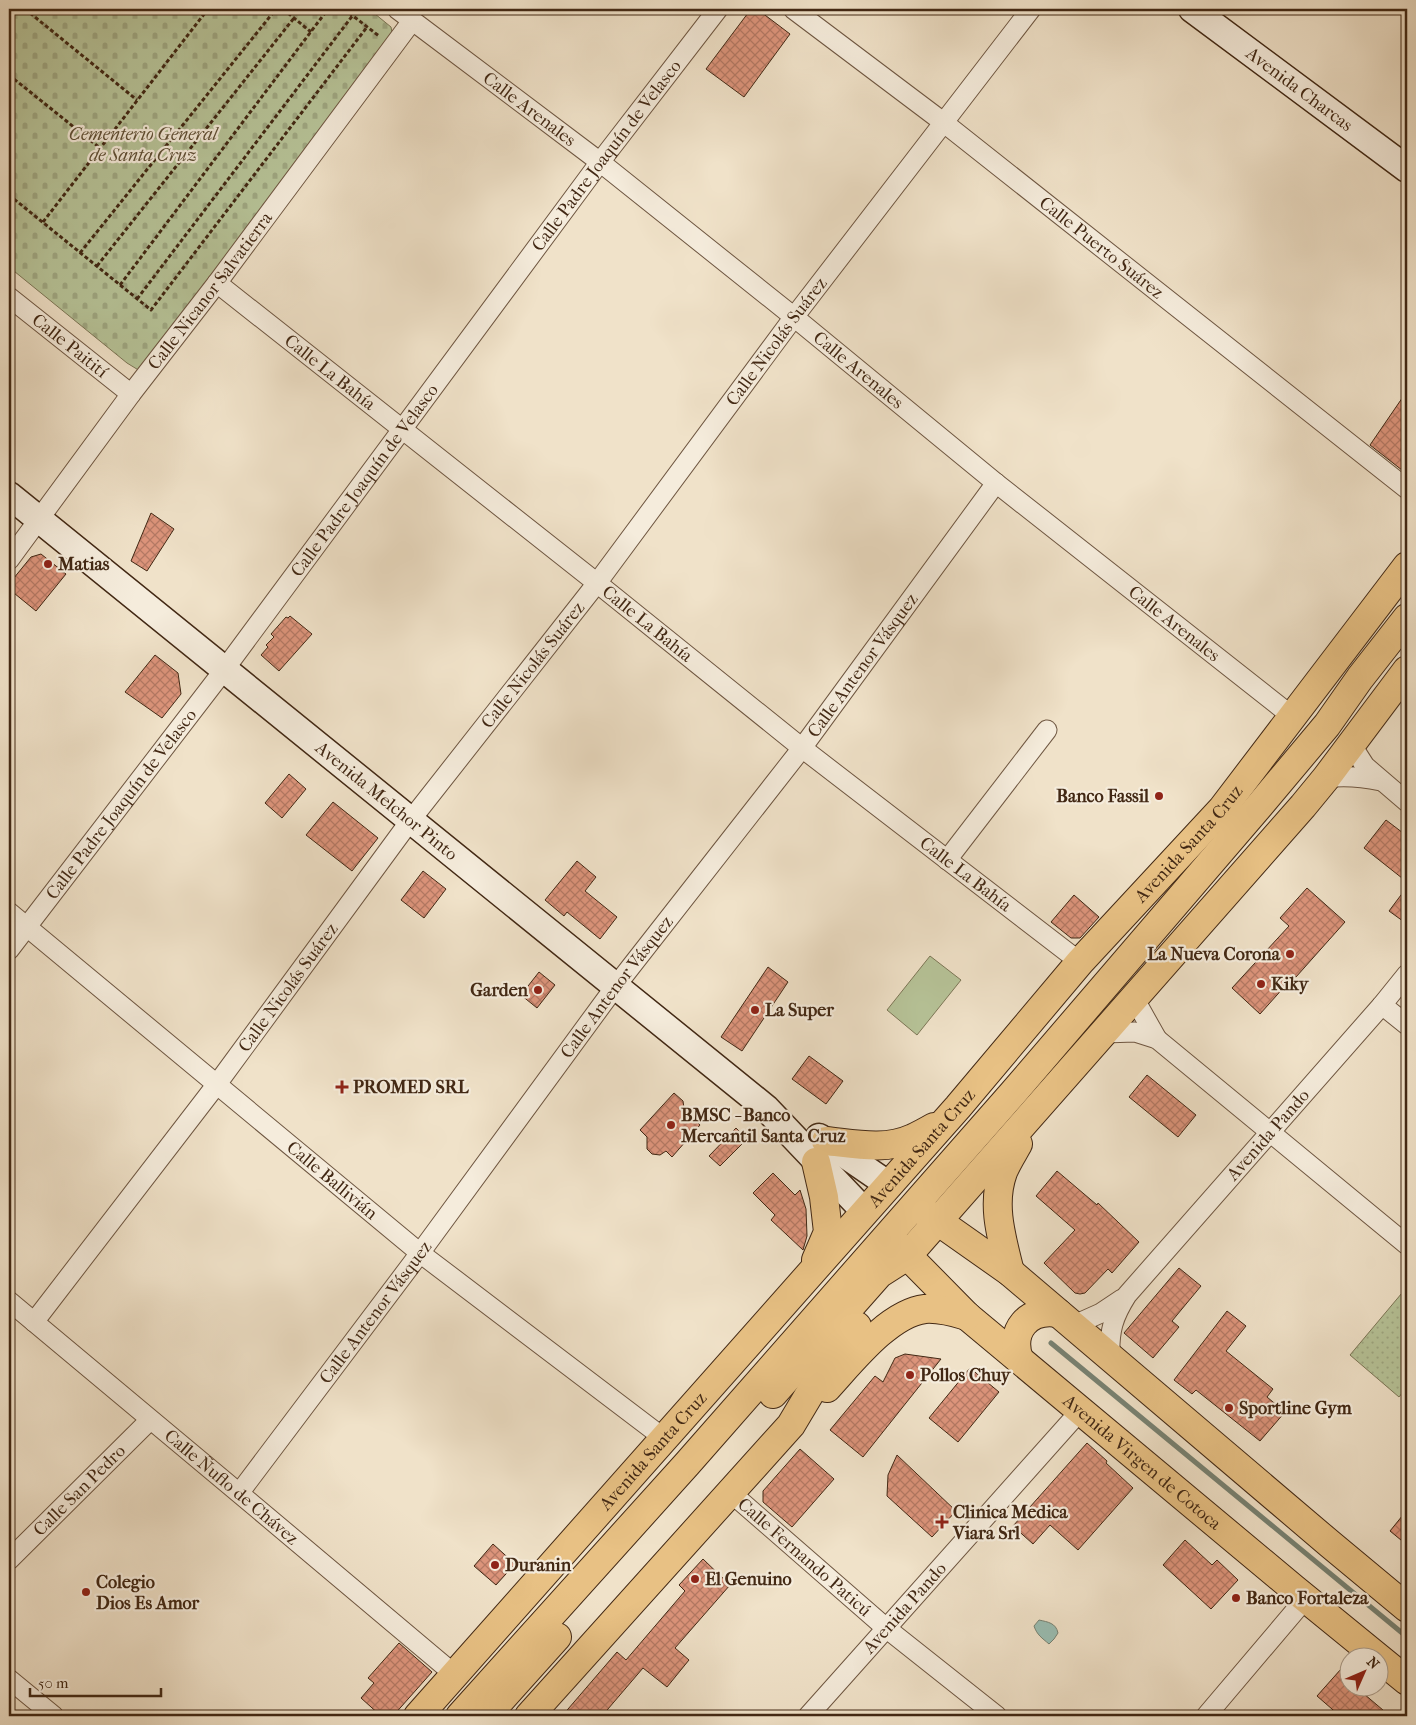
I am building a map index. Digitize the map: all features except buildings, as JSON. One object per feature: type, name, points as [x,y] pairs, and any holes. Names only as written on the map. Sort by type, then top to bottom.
[{"type":"main road","name":"Avenida Charcas","points":[[1192,9],[1405,162]]},
{"type":"main road","name":"Avenida Melchor Pinto","points":[[9,494],[410,821],[821,1152],[889,1186],[915,1204]]},
{"type":"main road","name":"Avenida Santa Cruz","points":[[418,1716],[889,1186],[1080,962],[1222,809],[1407,566]]},
{"type":"main road","name":"Avenida Santa Cruz","points":[[460,1716],[687,1464],[985,1124],[1260,805],[1326,724],[1407,618]]},
{"type":"main road","points":[[791,1425],[838,1348],[892,1287],[907,1256],[1326,778],[1407,670]]},
{"type":"main road","points":[[1222,809],[1360,678]]},
{"type":"main road","points":[[985,1124],[1017,1037]]},
{"type":"main road","points":[[802,1283],[819,1255],[828,1232],[821,1152],[890,1145],[912,1139],[937,1125],[958,1107]]},
{"type":"main road","points":[[1010,1272],[998,1220],[998,1194],[1003,1172],[1035,1110]]},
{"type":"main road","name":"Avenida Melchor Pinto","points":[[821,1152],[865,1212],[888,1235]]},
{"type":"main road","points":[[915,1204],[1010,1272],[1322,1538],[1407,1607]]},
{"type":"main road","name":"Avenida Virgen de Cotoca","points":[[888,1235],[967,1316],[1407,1681]]},
{"type":"main road","points":[[486,1716],[879,1274],[907,1256]]},
{"type":"main road","points":[[750,1343],[824,1306]]},
{"type":"main road","points":[[529,1716],[791,1425],[893,1321],[911,1312],[926,1309],[967,1316]]},
{"type":"main road","points":[[1019,1359],[1016,1352],[1017,1337],[1024,1324],[1036,1315],[1050,1312],[1065,1320]]},
{"type":"street","name":"Calle Arenales","points":[[398,9],[600,162],[996,482],[1293,717]]},
{"type":"street","name":"Calle Padre Joaquín de Velasco","points":[[9,950],[224,670],[600,162],[718,9]]},
{"type":"street","name":"Calle Puerto Suárez","points":[[793,9],[943,122],[1407,488]]},
{"type":"street","name":"Calle Nicolás Suárez","points":[[34,1322],[217,1084],[410,821],[597,583],[794,317],[1031,9]]},
{"type":"street","name":"Calle Nicanor Salvatierra","points":[[9,560],[131,394],[412,21]]},
{"type":"street","name":"Calle La Bahía","points":[[216,283],[597,583],[802,748],[1080,962]]},
{"type":"street","name":"Calle Paitití","points":[[9,297],[131,394]]},
{"type":"street","name":"Calle Antenor Vásquez","points":[[240,1492],[420,1253],[615,987],[802,748],[996,482]]},
{"type":"street","points":[[947,860],[1047,730]]},
{"type":"street","points":[[1350,744],[1366,766],[1407,802]]},
{"type":"street","points":[[1326,778],[1358,776],[1381,781]]},
{"type":"street","name":"Calle Ballivián","points":[[9,912],[420,1253],[664,1439]]},
{"type":"street","name":"Avenida Pando","points":[[1110,1358],[1109,1341],[1112,1324],[1118,1309],[1127,1295],[1382,1006],[1407,974]]},
{"type":"street","points":[[1134,998],[1157,1038],[1407,1245]]},
{"type":"street","points":[[1382,1006],[1407,1025]]},
{"type":"street","points":[[1104,1033],[1135,1032],[1157,1038]]},
{"type":"street","name":"Avenida Pando","points":[[1065,1320],[1102,1313],[1127,1295]]},
{"type":"street","name":"Calle Ñuflo de Chávez","points":[[9,1301],[150,1420],[240,1492],[454,1674]]},
{"type":"street","name":"Avenida Pando","points":[[808,1716],[1005,1498],[1081,1410]]},
{"type":"street","name":"Calle San Pedro","points":[[9,1560],[150,1420]]},
{"type":"street","name":"Calle Fernando Paticú","points":[[730,1492],[886,1628],[996,1716]]},
{"type":"street","points":[[1206,1716],[1306,1598]]},
{"type":"street","points":[[9,1679],[54,1716]]},
{"type":"path","points":[[25,9],[137,100]]},
{"type":"path","points":[[43,222],[208,9]]},
{"type":"path","points":[[80,253],[276,9]]},
{"type":"path","points":[[283,9],[311,32]]},
{"type":"path","points":[[120,286],[328,9]]},
{"type":"path","points":[[344,9],[381,38]]},
{"type":"path","points":[[137,299],[353,15]]},
{"type":"path","points":[[97,266],[294,18]]},
{"type":"path","points":[[9,194],[151,310],[367,26]]},
{"type":"path","points":[[9,76],[100,148]]},
{"type":"green space","name":"Cementerio General de Santa Cruz","points":[[9,9],[369,9],[391,27],[393,38],[140,371],[127,363],[9,267]]},
{"type":"green space","points":[[930,956],[961,980],[917,1035],[887,1010]]},
{"type":"green space","points":[[1407,1287],[1407,1387],[1399,1397],[1350,1355]]},
{"type":"water","points":[[1039,1620],[1051,1624],[1057,1630],[1058,1633],[1049,1644],[1035,1629],[1034,1626]]},
{"type":"waterway","points":[[1051,1343],[1407,1637]]},
{"type":"place","name":"Matias","points":[[48,564]]},
{"type":"place","name":"Banco Fassil","points":[[1159,796]]},
{"type":"place","name":"La Nueva Corona","points":[[1290,954]]},
{"type":"place","name":"Kiky","points":[[1261,984]]},
{"type":"place","name":"Garden","points":[[538,990]]},
{"type":"place","name":"La Super","points":[[755,1010]]},
{"type":"place","name":"PROMED SRL","points":[[342,1087]]},
{"type":"place","name":"BMSC - Banco Mercantil Santa Cruz","points":[[671,1125]]},
{"type":"place","name":"Pollos Chuy","points":[[910,1375]]},
{"type":"place","name":"Sportline Gym","points":[[1229,1408]]},
{"type":"place","name":"Clinica Medica Viara Srl","points":[[942,1522]]},
{"type":"place","name":"Duranin","points":[[495,1565]]},
{"type":"place","name":"El Genuino","points":[[695,1579]]},
{"type":"place","name":"Colegio Dios Es Amor","points":[[86,1592]]},
{"type":"place","name":"Banco Fortaleza","points":[[1236,1598]]}]
